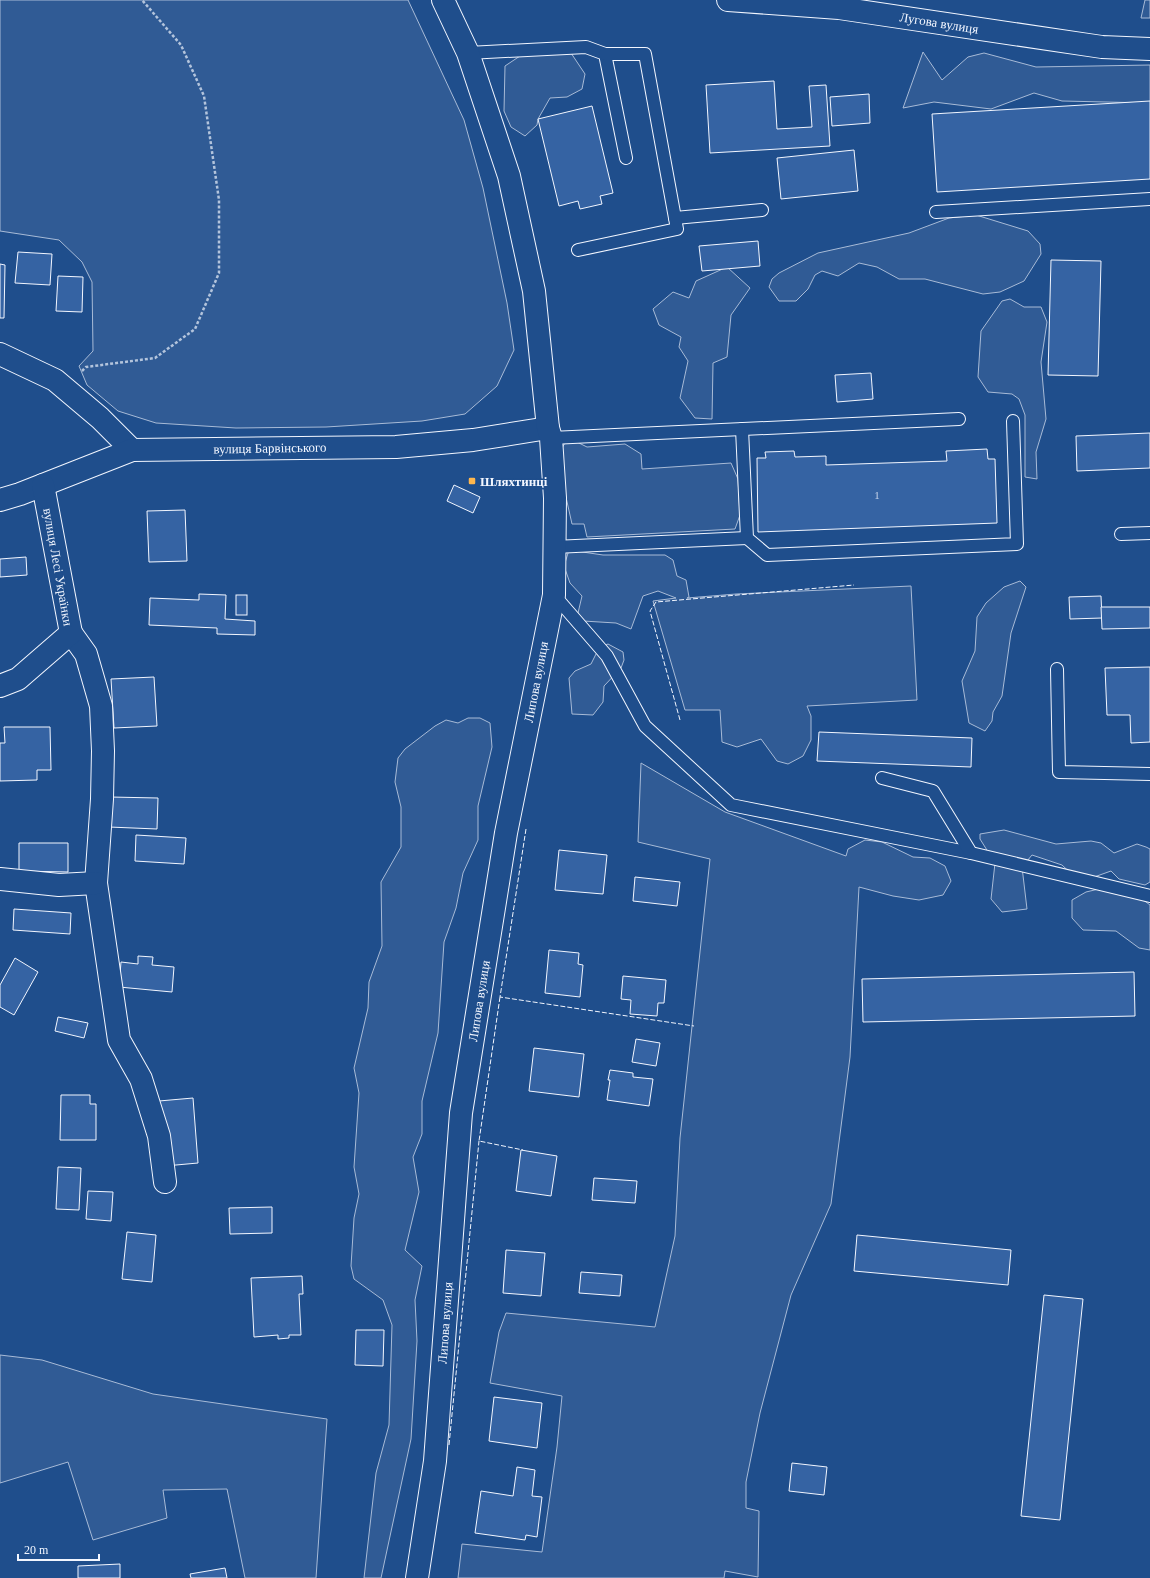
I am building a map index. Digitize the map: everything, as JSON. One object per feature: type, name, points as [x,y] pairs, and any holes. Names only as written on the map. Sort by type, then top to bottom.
[{"type":"street","name":"Липова вулиця","points":[[417,1578],[435,1461],[461,1113],[506,833],[554,594],[555,498],[550,433],[534,291],[510,176],[468,53],[443,0]]},
{"type":"street","name":"Лугова вулиця","points":[[728,0],[839,8],[1102,48],[1150,50]]},
{"type":"street","points":[[0,354],[56,380],[100,418],[132,450]]},
{"type":"street","name":"вулиця Барвінського","points":[[0,500],[43,485],[132,450],[396,447],[550,433]]},
{"type":"street","name":"вулиця Лесі Українки","points":[[0,686],[18,679],[70,633],[43,485]]},
{"type":"street","points":[[70,633],[86,654],[101,706],[103,751],[102,799],[96,883],[119,1040],[140,1078],[159,1136],[165,1182]]},
{"type":"street","points":[[0,879],[59,885],[96,883]]},
{"type":"lane","points":[[468,53],[586,47],[604,54],[645,54],[677,229],[578,250]]},
{"type":"lane","points":[[604,54],[626,158]]},
{"type":"lane","points":[[936,212],[1150,199]]},
{"type":"lane","points":[[675,218],[762,210]]},
{"type":"lane","points":[[550,433],[742,429],[959,419]]},
{"type":"lane","points":[[554,547],[747,538],[767,555],[1018,544],[1013,421]]},
{"type":"lane","points":[[742,429],[747,538]]},
{"type":"lane","points":[[1121,534],[1150,533]]},
{"type":"lane","points":[[554,594],[607,656],[645,726],[731,805],[971,853],[1150,896]]},
{"type":"lane","points":[[1057,670],[1059,772],[1150,774]]},
{"type":"lane","points":[[882,778],[933,791],[971,853]]},
{"type":"path","points":[[67,390],[86,367],[155,358],[195,329],[219,273],[220,200],[204,96],[181,45],[142,0]]},
{"type":"shaded area","points":[[0,0],[408,0],[464,120],[483,188],[507,303],[514,350],[497,386],[465,414],[422,421],[326,427],[236,428],[156,423],[118,411],[87,385],[79,366],[93,351],[92,282],[82,262],[59,240],[0,231]]},
{"type":"shaded area","points":[[1145,0],[1150,0],[1150,18],[1141,18]]},
{"type":"shaded area","points":[[923,52],[942,80],[968,57],[984,53],[1036,67],[1150,65],[1150,103],[1062,101],[1034,93],[991,109],[934,102],[903,108]]},
{"type":"shaded area","points":[[571,53],[585,74],[582,89],[567,97],[550,98],[538,119],[537,125],[525,136],[511,127],[504,111],[505,66],[520,56]]},
{"type":"shaded area","points":[[976,215],[1028,231],[1040,244],[1041,254],[1024,281],[1000,292],[983,294],[925,279],[899,279],[877,267],[859,263],[838,276],[822,271],[815,275],[808,289],[796,301],[779,301],[769,287],[772,279],[779,273],[818,253],[909,233],[949,218]]},
{"type":"shaded area","points":[[727,267],[750,288],[731,315],[727,357],[713,363],[712,419],[695,418],[680,398],[688,361],[679,347],[681,337],[659,325],[653,309],[673,292],[689,298],[696,281]]},
{"type":"shaded area","points":[[1010,299],[1024,307],[1041,307],[1047,322],[1041,362],[1046,419],[1036,452],[1037,479],[1025,477],[1025,415],[1019,399],[1012,394],[988,392],[978,377],[981,331],[1002,301]]},
{"type":"shaded area","points":[[566,441],[575,441],[587,447],[625,444],[641,454],[642,469],[731,463],[738,479],[740,515],[735,529],[587,537],[584,524],[572,524],[559,466],[561,450]]},
{"type":"shaded area","points":[[569,550],[603,555],[665,555],[673,560],[677,576],[686,580],[689,597],[687,598],[736,594],[911,586],[917,700],[807,706],[811,716],[811,740],[803,756],[788,764],[777,761],[761,739],[737,747],[722,742],[720,710],[685,710],[653,601],[676,598],[658,591],[643,596],[631,629],[616,623],[583,621],[578,613],[582,596],[570,583],[564,566]]},
{"type":"shaded area","points":[[1020,581],[1026,587],[1011,633],[1002,696],[993,712],[992,721],[985,731],[969,723],[962,681],[975,651],[977,617],[986,603],[1004,587]]},
{"type":"shaded area","points":[[608,644],[623,652],[624,660],[621,668],[604,686],[603,702],[593,715],[572,714],[569,678],[575,671],[591,664],[599,648]]},
{"type":"shaded area","points":[[468,718],[480,718],[490,723],[492,747],[478,806],[478,840],[463,873],[456,908],[444,942],[438,1033],[422,1101],[422,1134],[413,1157],[419,1192],[405,1250],[422,1266],[415,1300],[417,1341],[411,1439],[381,1578],[364,1578],[376,1473],[389,1425],[392,1325],[383,1300],[354,1279],[351,1266],[354,1218],[359,1194],[354,1167],[359,1093],[354,1068],[368,1008],[369,982],[382,946],[381,882],[401,847],[401,807],[395,782],[398,758],[405,749],[435,726],[446,720],[458,723]]},
{"type":"shaded area","points":[[641,763],[725,812],[846,856],[848,849],[865,840],[882,842],[913,857],[930,858],[945,866],[951,881],[943,895],[919,900],[893,896],[859,887],[850,1057],[831,1204],[791,1295],[760,1413],[746,1482],[746,1508],[759,1511],[758,1577],[725,1571],[724,1578],[458,1578],[462,1544],[542,1552],[557,1447],[562,1396],[490,1383],[499,1332],[506,1313],[655,1327],[675,1236],[680,1138],[710,859],[638,842]]},
{"type":"shaded area","points":[[1004,830],[1056,844],[1091,841],[1101,843],[1114,853],[1137,844],[1146,847],[1150,849],[1150,882],[1145,885],[1119,879],[1111,871],[1080,882],[1062,865],[1032,855],[1022,867],[1027,909],[1002,912],[991,899],[995,863],[980,839],[980,834]]},
{"type":"shaded area","points":[[1103,888],[1142,899],[1150,905],[1150,950],[1139,948],[1116,931],[1083,930],[1072,918],[1072,900],[1086,892]]},
{"type":"shaded area","points":[[0,1355],[42,1360],[153,1394],[327,1419],[316,1578],[245,1578],[227,1489],[163,1490],[167,1518],[93,1540],[68,1462],[0,1483]]},
{"type":"building","points":[[774,81],[777,129],[812,127],[809,86],[826,85],[830,146],[710,153],[706,85]]},
{"type":"building","points":[[869,94],[870,123],[832,126],[830,97]]},
{"type":"building","points":[[1150,101],[1150,179],[937,192],[932,114]]},
{"type":"building","points":[[592,106],[613,193],[600,196],[602,204],[580,209],[578,201],[559,206],[538,119]]},
{"type":"building","points":[[854,150],[858,191],[781,199],[777,158]]},
{"type":"building","points":[[758,241],[760,266],[702,271],[699,246]]},
{"type":"building","points":[[18,252],[52,254],[50,285],[15,283]]},
{"type":"building","points":[[1051,260],[1101,261],[1098,376],[1048,375]]},
{"type":"building","points":[[0,264],[5,265],[4,318],[0,318]]},
{"type":"building","points":[[58,276],[83,277],[82,312],[56,311]]},
{"type":"building","points":[[871,373],[873,399],[837,402],[835,375]]},
{"type":"building","points":[[1150,433],[1150,468],[1077,471],[1076,436]]},
{"type":"building","points":[[987,449],[988,459],[995,459],[997,523],[758,532],[757,458],[766,458],[765,452],[794,451],[795,457],[826,456],[826,465],[947,461],[946,451]]},
{"type":"building","points":[[454,485],[480,497],[473,513],[447,501]]},
{"type":"building","points":[[185,510],[187,561],[149,562],[147,511]]},
{"type":"building","points":[[26,557],[27,575],[0,577],[0,559]]},
{"type":"building","points":[[199,594],[226,595],[225,619],[255,621],[255,635],[217,634],[217,628],[149,625],[150,598],[199,600]]},
{"type":"building","points":[[236,595],[247,595],[247,615],[236,615]]},
{"type":"building","points":[[1101,596],[1102,618],[1070,619],[1069,597]]},
{"type":"building","points":[[1101,607],[1150,607],[1150,628],[1102,629]]},
{"type":"building","points":[[1150,667],[1150,742],[1131,743],[1130,715],[1107,715],[1105,668]]},
{"type":"building","points":[[154,677],[157,726],[114,728],[111,679]]},
{"type":"building","points":[[4,727],[50,727],[51,770],[37,770],[37,780],[0,781],[0,743],[5,743]]},
{"type":"building","points":[[819,732],[972,738],[971,767],[817,761]]},
{"type":"building","points":[[110,797],[158,798],[157,829],[109,827]]},
{"type":"building","points":[[136,835],[186,838],[184,864],[135,861]]},
{"type":"building","points":[[19,843],[68,843],[68,872],[19,871]]},
{"type":"building","points":[[559,850],[607,855],[603,894],[555,890]]},
{"type":"building","points":[[635,877],[680,882],[677,906],[633,901]]},
{"type":"building","points":[[14,909],[71,913],[70,934],[13,930]]},
{"type":"building","points":[[549,950],[579,953],[578,964],[583,965],[580,997],[545,993]]},
{"type":"building","points":[[138,956],[153,957],[152,965],[174,967],[172,992],[119,987],[121,962],[138,964]]},
{"type":"building","points":[[15,958],[38,972],[14,1015],[0,1007],[0,985]]},
{"type":"building","points":[[1134,972],[1135,1016],[863,1022],[862,979]]},
{"type":"building","points":[[623,976],[666,980],[664,1003],[658,1003],[657,1016],[630,1014],[631,1000],[621,999]]},
{"type":"building","points":[[58,1017],[88,1023],[84,1038],[55,1031]]},
{"type":"building","points":[[636,1039],[660,1043],[656,1066],[632,1062]]},
{"type":"building","points":[[534,1048],[584,1054],[579,1097],[529,1091]]},
{"type":"building","points":[[610,1070],[633,1073],[633,1077],[653,1079],[649,1106],[607,1100]]},
{"type":"building","points":[[61,1095],[90,1095],[90,1104],[96,1104],[96,1140],[60,1140]]},
{"type":"building","points":[[193,1098],[198,1163],[165,1166],[159,1101]]},
{"type":"building","points":[[521,1150],[557,1156],[551,1196],[516,1191]]},
{"type":"building","points":[[58,1167],[81,1168],[79,1210],[56,1209]]},
{"type":"building","points":[[594,1178],[637,1181],[635,1203],[592,1200]]},
{"type":"building","points":[[88,1191],[113,1192],[111,1221],[86,1219]]},
{"type":"building","points":[[272,1207],[272,1233],[230,1234],[229,1208]]},
{"type":"building","points":[[127,1232],[156,1235],[152,1282],[122,1279]]},
{"type":"building","points":[[857,1235],[1011,1250],[1008,1285],[854,1271]]},
{"type":"building","points":[[506,1250],[545,1253],[541,1296],[503,1293]]},
{"type":"building","points":[[581,1272],[622,1275],[620,1296],[579,1293]]},
{"type":"building","points":[[302,1276],[303,1294],[299,1294],[301,1335],[289,1335],[289,1338],[278,1339],[278,1335],[254,1337],[251,1278]]},
{"type":"building","points":[[1044,1295],[1083,1299],[1060,1520],[1021,1516]]},
{"type":"building","points":[[356,1330],[384,1330],[383,1366],[355,1365]]},
{"type":"building","points":[[494,1397],[542,1403],[537,1448],[489,1441]]},
{"type":"building","points":[[792,1463],[827,1467],[824,1495],[789,1491]]},
{"type":"building","points":[[517,1467],[535,1470],[532,1496],[542,1497],[537,1537],[526,1535],[525,1540],[475,1533],[481,1491],[513,1496]]},
{"type":"building","points":[[120,1564],[120,1578],[78,1578],[78,1566]]},
{"type":"building","points":[[225,1568],[227,1578],[191,1578],[190,1574]]},
{"type":"fence","points":[[680,720],[650,611],[656,602],[854,585]]},
{"type":"fence","points":[[526,829],[500,997],[694,1026]]},
{"type":"fence","points":[[500,997],[479,1141],[523,1150]]},
{"type":"fence","points":[[449,1445],[479,1141]]},
{"type":"place","name":"Шляхтинці","points":[[472,481]]}]
